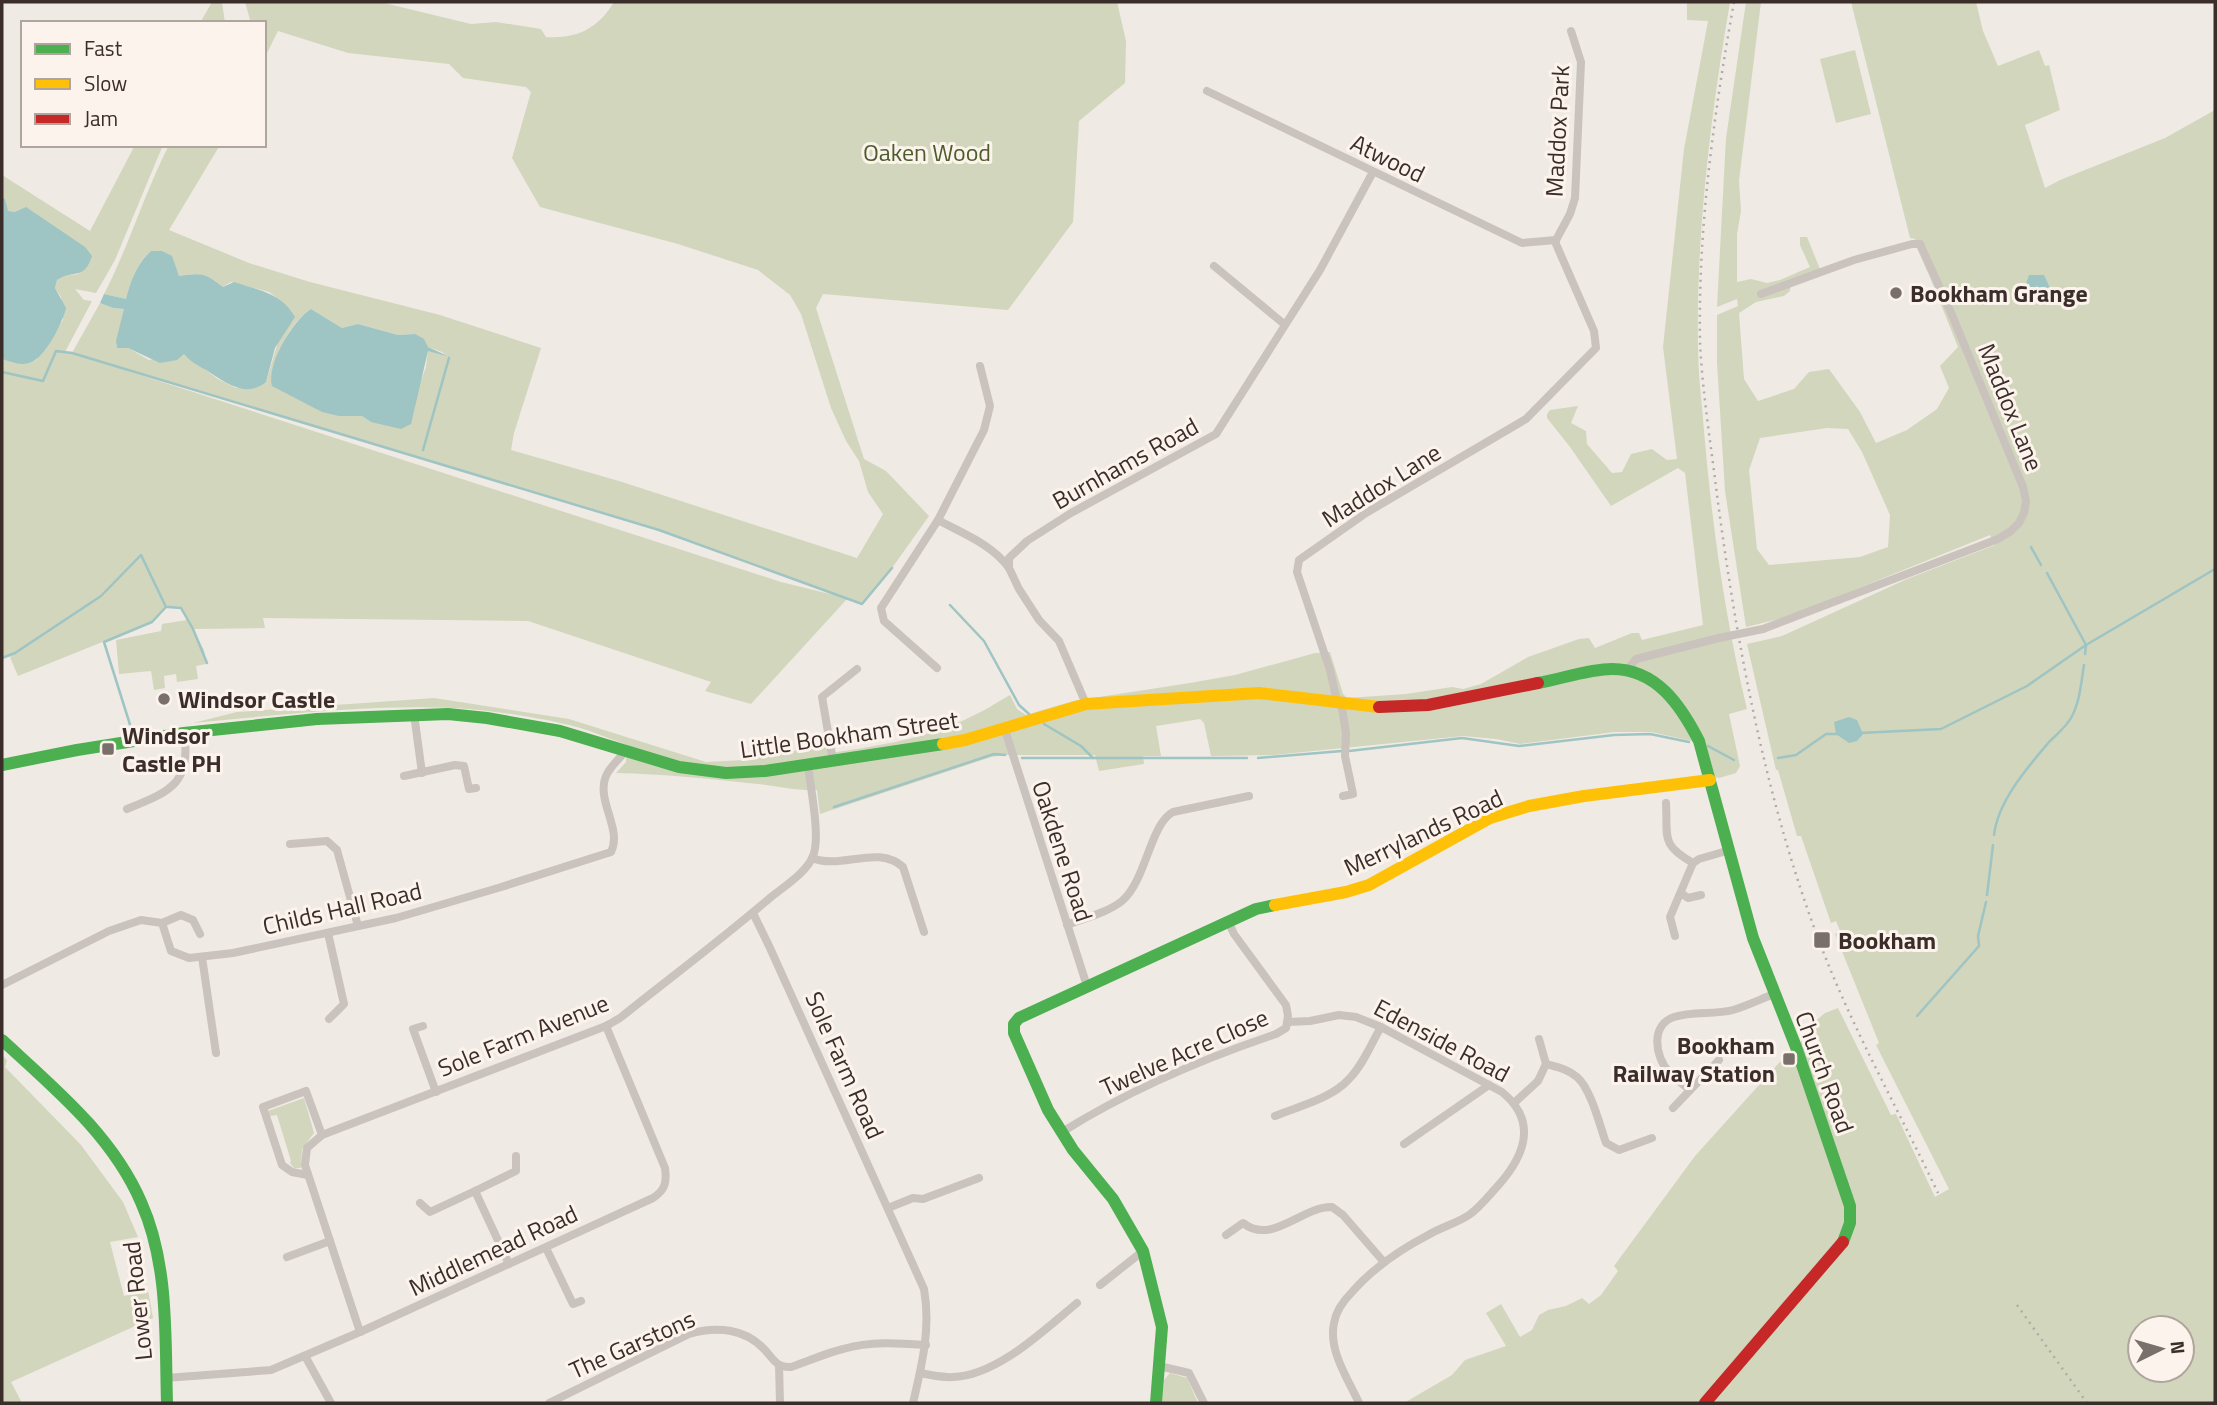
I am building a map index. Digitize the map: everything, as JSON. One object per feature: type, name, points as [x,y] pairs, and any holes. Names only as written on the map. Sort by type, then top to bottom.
[{"type":"street","name":"Maddox Park","points":[[1556,240],[1570,214],[1574,198],[1581,62],[1571,31]]},
{"type":"street","name":"Atwood","points":[[1207,91],[1522,243],[1556,240]]},
{"type":"street","name":"Burnhams Road","points":[[1009,568],[1011,555],[1027,541],[1071,513],[1216,434],[1320,270],[1373,172]]},
{"type":"street","name":"Maddox Lane","points":[[1339,702],[1297,572],[1299,560],[1366,513],[1526,419],[1596,348],[1594,331],[1561,258],[1556,240]]},
{"type":"street","name":"Maddox Lane","points":[[1627,670],[1636,659],[1763,629],[1998,539],[2020,523],[2024,513],[2026,501],[2023,487],[1920,244],[1854,260],[1761,294]]},
{"type":"street","points":[[1214,266],[1284,324]]},
{"type":"street","points":[[937,668],[884,621],[881,608],[938,520],[984,430],[990,406],[979,366]]},
{"type":"street","points":[[938,520],[988,548],[1009,568],[1025,600],[1059,641],[1086,704]]},
{"type":"street","points":[[833,761],[822,697],[857,669]]},
{"type":"street","name":"Little Bookham Street","points":[[2,765],[184,733],[317,719],[447,714],[560,731],[679,767],[726,772],[765,771],[965,740],[1086,704],[1259,693],[1382,707],[1428,705],[1603,669],[1627,670],[1662,687],[1685,715]]},
{"type":"street","points":[[1339,702],[1353,794],[1343,796]]},
{"type":"street","points":[[414,714],[422,773]]},
{"type":"street","name":"Church Road","points":[[1685,715],[1699,741],[1753,939],[1796,1047],[1850,1206],[1850,1223],[1843,1243],[1832,1258],[1705,1403]]},
{"type":"street","name":"Oakdene Road","points":[[1004,727],[1087,986]]},
{"type":"street","points":[[127,809],[156,797],[174,785],[184,770],[187,754],[184,733]]},
{"type":"street","name":"Childs Hall Road","points":[[162,923],[171,951],[190,958],[233,953],[409,915],[611,852],[616,843],[605,797],[606,776],[625,752]]},
{"type":"street","points":[[404,776],[455,765],[464,766],[469,789],[476,788]]},
{"type":"street","points":[[753,913],[812,859],[816,845],[808,765]]},
{"type":"street","name":"Merrylands Road","points":[[1062,1132],[1048,1110],[1014,1033],[1014,1024],[1019,1018],[1256,909],[1370,885],[1490,817],[1584,796],[1710,780]]},
{"type":"street","points":[[1067,925],[1112,907],[1127,896],[1139,878],[1168,815],[1249,796]]},
{"type":"street","points":[[1666,803],[1668,845],[1675,853],[1693,863]]},
{"type":"street","points":[[290,844],[327,841],[337,850],[358,926]]},
{"type":"street","points":[[1675,936],[1670,917],[1693,863],[1730,850]]},
{"type":"street","points":[[812,859],[824,863],[882,857],[896,860],[903,867],[924,932]]},
{"type":"street","points":[[1681,893],[1688,898],[1701,895]]},
{"type":"street","name":"Sole Farm Avenue","points":[[322,1135],[606,1026],[620,1018],[753,913]]},
{"type":"street","name":"Sole Farm Road","points":[[753,913],[924,1289],[928,1318],[926,1345],[913,1403]]},
{"type":"street","points":[[2,985],[109,931],[141,920],[162,923],[181,915],[193,920],[200,934]]},
{"type":"street","name":"Twelve Acre Close","points":[[1062,1132],[1169,1075],[1282,1032],[1288,1022],[1286,1005],[1234,934],[1228,921]]},
{"type":"street","points":[[328,933],[344,1004],[329,1019]]},
{"type":"street","points":[[202,957],[216,1053]]},
{"type":"street","points":[[1690,1090],[1667,1070],[1662,1060],[1657,1039],[1662,1024],[1676,1016],[1735,1009],[1774,994]]},
{"type":"street","name":"Edenside Road","points":[[1288,1022],[1345,1015],[1381,1027],[1502,1092],[1514,1103],[1522,1122],[1524,1142],[1518,1159],[1508,1175],[1469,1215],[1383,1261],[1341,1304],[1334,1321],[1336,1352],[1359,1403]]},
{"type":"street","points":[[423,1026],[413,1029],[436,1092]]},
{"type":"street","name":"Middlemead Road","points":[[166,1378],[271,1370],[546,1248],[662,1192],[667,1181],[665,1168],[606,1026]]},
{"type":"street","points":[[1275,1116],[1340,1087],[1355,1072],[1381,1027]]},
{"type":"street","name":"Lower Road","points":[[2,1040],[99,1135],[139,1195],[159,1265],[167,1403]]},
{"type":"street","points":[[1514,1103],[1538,1081],[1546,1064],[1539,1040]]},
{"type":"street","points":[[1674,1108],[1719,1060]]},
{"type":"street","points":[[1546,1064],[1566,1070],[1578,1078],[1587,1092],[1606,1143],[1619,1150],[1652,1138]]},
{"type":"street","points":[[1404,1144],[1489,1084]]},
{"type":"street","points":[[308,1175],[292,1172],[282,1165],[263,1107],[306,1091],[322,1135],[307,1148],[305,1165],[360,1332]]},
{"type":"street","points":[[1062,1132],[1073,1150],[1113,1199],[1143,1251],[1161,1327],[1156,1403]]},
{"type":"street","points":[[420,1203],[430,1212],[516,1171],[516,1156]]},
{"type":"street","points":[[888,1208],[913,1198],[923,1199],[979,1178]]},
{"type":"street","points":[[475,1191],[509,1264]]},
{"type":"street","points":[[1226,1235],[1243,1223],[1252,1229],[1266,1230],[1313,1210],[1332,1207],[1343,1214],[1383,1261]]},
{"type":"street","points":[[287,1257],[330,1241]]},
{"type":"street","points":[[546,1248],[573,1304],[581,1301]]},
{"type":"street","points":[[1100,1285],[1143,1251]]},
{"type":"street","points":[[920,1373],[954,1378],[993,1367],[1077,1303]]},
{"type":"street","name":"The Garstons","points":[[549,1403],[689,1334],[701,1331],[728,1330],[742,1334],[754,1340],[779,1365]]},
{"type":"street","points":[[780,1403],[779,1365],[791,1367],[862,1345],[926,1345]]},
{"type":"street","points":[[304,1356],[331,1403]]},
{"type":"street","points":[[1159,1366],[1189,1373],[1203,1403]]},
{"type":"green space","points":[[212,2],[222,2],[225,21],[201,21]]},
{"type":"green space","name":"Oaken Wood","points":[[245,2],[380,2],[471,24],[496,22],[541,29],[546,37],[557,37],[586,30],[601,19],[614,2],[1117,2],[1126,41],[1125,83],[1079,121],[1073,222],[1008,310],[823,294],[816,308],[864,459],[886,471],[929,516],[862,604],[847,599],[751,704],[705,691],[711,682],[528,621],[263,618],[265,628],[193,629],[204,650],[206,664],[196,666],[198,679],[177,682],[176,674],[164,676],[165,688],[154,690],[151,671],[119,674],[116,640],[161,631],[162,624],[187,620],[181,608],[166,607],[152,622],[18,676],[10,657],[13,655],[2,658],[2,359],[26,364],[36,360],[63,320],[61,297],[55,288],[57,280],[62,276],[79,274],[15,212],[7,211],[2,198],[2,175],[90,231],[134,147],[162,147],[115,260],[96,293],[75,289],[84,300],[92,301],[65,352],[72,353],[100,303],[125,309],[116,346],[128,348],[149,360],[183,353],[218,379],[236,388],[266,382],[278,342],[276,297],[269,292],[231,282],[223,287],[202,275],[179,276],[168,255],[151,251],[135,273],[126,299],[104,294],[168,147],[219,147],[169,230],[249,263],[310,282],[440,315],[541,348],[511,450],[619,481],[857,558],[883,514],[868,492],[859,461],[846,441],[831,408],[801,314],[790,295],[758,270],[678,244],[540,207],[512,158],[531,92],[526,87],[463,78],[449,64],[348,53],[278,31],[266,55],[266,21],[250,21]],"holes":[[[311,309],[342,328],[358,324],[398,335],[415,334],[428,347],[449,357],[428,350],[420,383],[371,422],[362,416],[339,416],[271,380],[284,341],[296,322]],[[125,370],[659,529],[838,596],[781,582]]]},
{"type":"green space","points":[[1687,2],[1730,2],[1706,173],[1699,260],[1698,346],[1715,536],[1732,640],[1747,709],[1729,714],[1740,766],[1736,773],[1715,777],[1705,741],[1692,741],[1651,732],[1615,732],[1520,744],[1463,736],[1274,755],[1211,756],[1204,723],[1200,719],[1156,726],[1161,756],[1143,756],[1144,764],[1099,771],[1095,755],[991,757],[820,814],[817,790],[616,773],[626,762],[627,745],[577,727],[500,713],[455,708],[390,708],[193,723],[237,712],[434,698],[569,719],[706,762],[744,760],[825,745],[829,753],[910,738],[964,720],[1010,695],[1017,709],[1026,715],[1073,701],[1235,675],[1315,653],[1330,652],[1343,694],[1347,698],[1406,694],[1452,687],[1463,689],[1481,684],[1528,657],[1579,639],[1589,638],[1595,648],[1632,633],[1639,633],[1642,640],[1703,625],[1685,473],[1678,468],[1611,506],[1547,418],[1550,410],[1578,406],[1571,423],[1586,431],[1587,444],[1612,473],[1622,472],[1631,454],[1652,449],[1667,460],[1677,459],[1663,347],[1684,149],[1708,21],[1687,20]]},
{"type":"green space","points":[[1746,2],[1761,2],[1739,181],[1741,211],[1737,234],[1737,282],[1751,279],[1767,283],[1810,267],[1800,245],[1800,237],[1807,237],[1820,269],[1791,280],[1790,291],[1784,296],[1756,302],[1739,313],[1744,379],[1758,401],[1794,389],[1809,372],[1829,369],[1860,412],[1876,443],[1907,430],[1937,409],[1949,388],[1940,366],[1958,347],[1915,239],[1910,238],[1851,2],[1976,2],[1983,31],[1998,66],[2039,50],[2045,66],[2049,65],[2060,110],[2025,125],[2045,188],[2165,138],[2215,110],[2215,1403],[1404,1403],[1452,1375],[1465,1360],[1506,1346],[1486,1313],[1501,1304],[1520,1337],[1532,1330],[1539,1315],[1548,1310],[1566,1306],[1582,1298],[1589,1304],[1601,1295],[1618,1271],[1614,1266],[1695,1156],[1786,1055],[1801,1043],[1802,1032],[1825,1013],[1838,1008],[1891,1115],[1896,1114],[1935,1197],[1949,1189],[1876,1045],[1879,1043],[1835,934],[1840,931],[1836,921],[1831,923],[1801,836],[1797,836],[1776,770],[1747,644],[1782,636],[1907,579],[1995,545],[1990,535],[1787,617],[1746,627],[1725,491],[1717,363],[1717,315],[1738,306],[1737,299],[1717,307],[1726,138]],"holes":[[[1827,428],[1848,429],[1862,452],[1890,515],[1888,547],[1860,557],[1769,565],[1757,549],[1749,470],[1760,438]]]},
{"type":"green space","points":[[1855,50],[1871,114],[1836,123],[1820,59]]},
{"type":"green space","points":[[2,1055],[7,1060],[5,1067],[81,1145],[123,1202],[138,1237],[110,1242],[124,1296],[148,1290],[153,1318],[11,1382],[22,1403],[2,1403]]},
{"type":"green space","points":[[304,1098],[314,1133],[302,1149],[301,1168],[294,1168],[290,1163],[277,1115],[270,1116],[268,1111]]},
{"type":"green space","points":[[1170,1373],[1187,1378],[1198,1403],[1162,1403],[1164,1380]]},
{"type":"water","points":[[2,198],[5,199],[8,211],[15,212],[26,207],[85,247],[92,256],[82,272],[57,280],[55,288],[66,308],[64,314],[47,348],[35,360],[26,364],[2,359]]},
{"type":"water","points":[[151,251],[162,251],[172,256],[179,276],[202,275],[223,287],[234,282],[269,293],[290,309],[295,317],[275,348],[266,382],[258,387],[243,389],[220,379],[184,354],[177,360],[160,363],[128,348],[117,348],[116,341],[124,309],[100,303],[104,294],[126,299],[135,273]]},
{"type":"water","points":[[2029,275],[2044,275],[2050,288],[2045,301],[2036,300],[2024,290]]},
{"type":"water","points":[[311,309],[342,328],[358,324],[398,335],[415,334],[424,339],[428,347],[450,357],[428,351],[411,424],[401,429],[371,422],[362,416],[339,416],[322,412],[272,386],[273,367],[282,344],[296,323]]},
{"type":"water","points":[[1849,717],[1857,720],[1863,734],[1857,741],[1849,743],[1836,734],[1834,722]]},
{"type":"waterway","points":[[2,372],[43,381],[56,351],[72,353],[659,530],[862,604],[892,568]]},
{"type":"waterway","points":[[423,450],[449,358]]},
{"type":"waterway","points":[[2031,547],[2041,565]]},
{"type":"waterway","points":[[2,658],[15,653],[101,596],[141,555],[166,607]]},
{"type":"waterway","points":[[1860,733],[1941,729],[2027,686],[2086,645],[2215,569]]},
{"type":"waterway","points":[[2047,573],[2086,645],[2085,654]]},
{"type":"waterway","points":[[950,605],[984,641],[1019,705],[1029,714]]},
{"type":"waterway","points":[[132,731],[104,642],[152,622],[166,607]]},
{"type":"waterway","points":[[168,607],[181,608],[207,663]]},
{"type":"waterway","points":[[1994,835],[2007,797],[2040,752],[2071,718],[2078,699],[2084,665]]},
{"type":"waterway","points":[[1044,724],[1081,746],[1093,758]]},
{"type":"waterway","points":[[1349,751],[1462,738],[1519,746],[1614,735],[1650,734],[1689,742]]},
{"type":"waterway","points":[[1778,758],[1796,755],[1826,734],[1839,734]]},
{"type":"waterway","points":[[1708,746],[1734,760]]},
{"type":"waterway","points":[[1258,758],[1342,751]]},
{"type":"waterway","points":[[834,807],[994,754],[1005,755]]},
{"type":"waterway","points":[[1022,758],[1247,758]]},
{"type":"waterway","points":[[1987,895],[1993,845]]},
{"type":"waterway","points":[[1917,1016],[1979,946],[1978,936],[1986,902]]},
{"type":"railway","points":[[1734,2],[1709,170],[1700,298],[1700,341],[1707,418],[1734,608],[1768,776],[1800,887],[1846,1005],[1938,1193]]},
{"type":"railway","points":[[2017,1305],[2087,1403]]},
{"type":"traffic: fast","points":[[1538,683],[1612,669],[1642,675],[1666,692],[1692,728],[1699,741],[1753,938],[1796,1047],[1850,1206],[1850,1223],[1843,1242]]},
{"type":"traffic: fast","points":[[2,765],[184,733],[317,719],[448,714],[560,731],[679,767],[726,773],[765,771],[943,744]]},
{"type":"traffic: fast","points":[[1156,1403],[1162,1327],[1143,1251],[1113,1199],[1073,1150],[1048,1110],[1014,1033],[1014,1024],[1019,1018],[1256,909],[1275,905]]},
{"type":"traffic: fast","points":[[2,1040],[98,1134],[129,1178],[141,1202],[157,1250],[161,1275],[167,1403]]},
{"type":"traffic: slow","points":[[943,744],[1086,704],[1259,693],[1379,707]]},
{"type":"traffic: slow","points":[[1275,905],[1369,885],[1490,818],[1529,806],[1710,780]]},
{"type":"traffic: jam","points":[[1379,707],[1428,705],[1538,683]]},
{"type":"traffic: jam","points":[[1705,1403],[1843,1242]]},
{"type":"place","name":"Bookham Grange","points":[[1896,293]]},
{"type":"place","name":"Windsor Castle","points":[[164,699]]},
{"type":"place","name":"Windsor Castle PH","points":[[108,749]]},
{"type":"place","name":"Bookham","points":[[1822,940]]},
{"type":"place","name":"Bookham Railway Station","points":[[1789,1059]]}]
